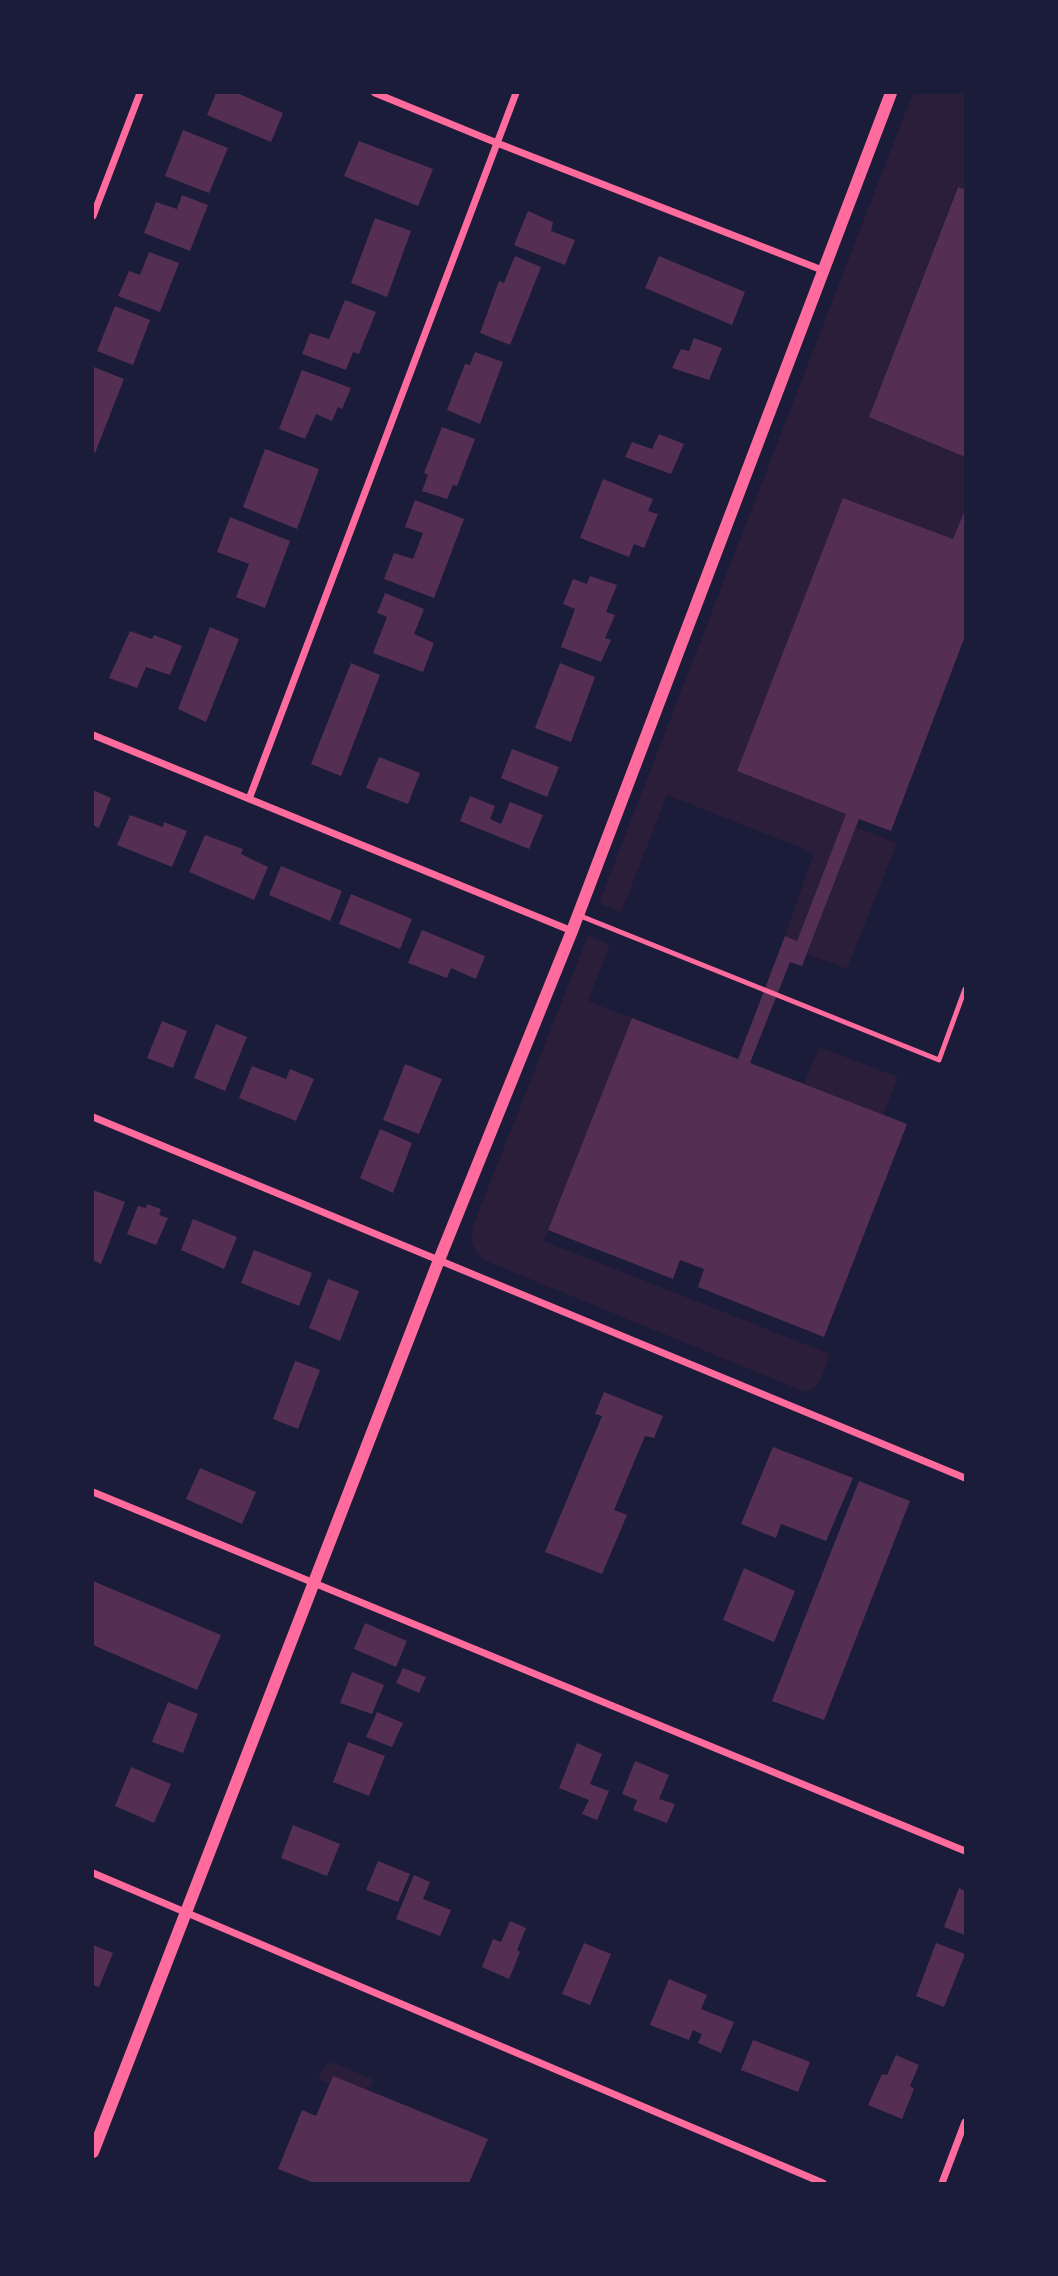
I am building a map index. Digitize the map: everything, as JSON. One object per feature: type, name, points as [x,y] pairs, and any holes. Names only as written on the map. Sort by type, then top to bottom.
[{"type":"street","points":[[93,216],[140,93]]},
{"type":"street","points":[[376,93],[822,270]]},
{"type":"street","points":[[249,799],[516,93]]},
{"type":"street","points":[[93,2152],[439,1260],[579,915],[891,93]]},
{"type":"street","points":[[93,734],[572,931]]},
{"type":"street","points":[[93,1117],[965,1478]]},
{"type":"street","points":[[93,1492],[965,1851]]},
{"type":"street","points":[[93,1873],[823,2183]]},
{"type":"street","points":[[942,2183],[965,2122]]},
{"type":"lane","points":[[579,915],[939,1060],[965,989]]},
{"type":"shaded area","points":[[913,93],[965,93],[965,184],[963,189],[957,187],[869,417],[965,457],[965,509],[953,539],[843,498],[737,771],[846,814],[797,941],[785,936],[814,853],[667,795],[621,913],[599,903]]},
{"type":"shaded area","points":[[856,827],[897,843],[847,969],[807,954]]},
{"type":"shaded area","points":[[588,936],[610,944],[588,1001],[632,1018],[544,1241],[830,1354],[821,1378],[810,1390],[805,1392],[486,1261],[475,1249],[472,1240],[474,1223]]},
{"type":"shaded area","points":[[819,1047],[898,1077],[883,1115],[804,1084]]},
{"type":"shaded area","points":[[332,2062],[374,2080],[367,2090],[333,2076],[329,2084],[318,2080],[323,2068]]},
{"type":"building","points":[[216,93],[237,93],[283,113],[271,142],[207,115]]},
{"type":"building","points":[[183,130],[228,148],[209,193],[165,176]]},
{"type":"building","points":[[359,141],[433,169],[418,206],[344,176]]},
{"type":"building","points":[[965,184],[965,457],[869,417],[958,187],[963,189]]},
{"type":"building","points":[[182,195],[208,205],[190,251],[144,233],[156,202],[177,209]]},
{"type":"building","points":[[528,211],[553,222],[551,231],[575,240],[565,265],[514,245]]},
{"type":"building","points":[[375,218],[411,231],[387,297],[351,283]]},
{"type":"building","points":[[149,252],[179,263],[160,312],[118,296],[129,271],[140,275]]},
{"type":"building","points":[[515,256],[541,267],[510,345],[480,333],[499,281],[504,283]]},
{"type":"building","points":[[659,256],[745,292],[732,325],[645,288]]},
{"type":"building","points":[[345,300],[376,312],[359,354],[353,352],[346,370],[302,354],[310,333],[329,339]]},
{"type":"building","points":[[115,306],[150,320],[133,365],[97,351]]},
{"type":"building","points":[[694,338],[722,348],[709,380],[672,368],[681,349],[689,351]]},
{"type":"building","points":[[475,352],[503,362],[480,424],[447,410],[465,364],[470,365]]},
{"type":"building","points":[[94,367],[124,379],[95,453],[93,452]]},
{"type":"building","points":[[302,370],[351,388],[342,409],[338,407],[332,421],[316,414],[305,439],[279,429]]},
{"type":"building","points":[[442,427],[475,439],[457,486],[453,485],[447,499],[422,491],[428,475],[424,473]]},
{"type":"building","points":[[659,434],[684,444],[671,474],[625,457],[632,442],[652,449]]},
{"type":"building","points":[[265,449],[319,469],[297,529],[243,507]]},
{"type":"building","points":[[603,479],[653,499],[648,511],[658,514],[644,548],[634,544],[629,557],[580,538]]},
{"type":"building","points":[[843,498],[953,539],[965,510],[965,636],[891,831],[859,819],[802,966],[790,962],[750,1063],[907,1124],[824,1337],[698,1287],[704,1269],[680,1260],[673,1279],[548,1230],[632,1018],[738,1059],[785,936],[797,941],[846,814],[737,771]]},
{"type":"building","points":[[415,500],[464,519],[434,598],[384,579],[394,553],[413,559],[423,533],[405,527]]},
{"type":"building","points":[[230,517],[290,541],[265,608],[236,597],[249,564],[217,552]]},
{"type":"building","points":[[590,576],[617,585],[606,612],[615,615],[605,638],[611,640],[601,662],[561,647],[575,609],[563,604],[573,579],[587,584]]},
{"type":"building","points":[[385,593],[424,609],[414,634],[434,643],[423,672],[373,653],[387,617],[377,613]]},
{"type":"building","points":[[210,627],[239,639],[206,722],[178,709]]},
{"type":"building","points":[[130,631],[152,639],[154,635],[182,646],[170,675],[146,667],[137,688],[109,678]]},
{"type":"building","points":[[351,663],[380,675],[341,776],[311,764]]},
{"type":"building","points":[[560,663],[595,677],[571,742],[535,728]]},
{"type":"building","points":[[512,749],[559,767],[547,797],[501,778]]},
{"type":"building","points":[[379,757],[420,773],[408,804],[366,788]]},
{"type":"building","points":[[93,790],[111,798],[99,828],[93,825]]},
{"type":"building","points":[[470,796],[495,806],[490,819],[501,824],[510,802],[543,815],[529,849],[460,821]]},
{"type":"building","points":[[130,815],[163,827],[164,822],[187,831],[172,867],[117,845]]},
{"type":"building","points":[[205,835],[243,849],[241,854],[268,867],[254,900],[189,872]]},
{"type":"building","points":[[281,866],[342,891],[330,921],[269,895]]},
{"type":"building","points":[[351,894],[412,919],[400,949],[339,924]]},
{"type":"building","points":[[422,930],[485,956],[476,979],[451,968],[447,978],[408,963]]},
{"type":"building","points":[[162,1021],[187,1031],[173,1068],[147,1058]]},
{"type":"building","points":[[216,1024],[247,1037],[225,1091],[194,1078]]},
{"type":"building","points":[[405,1064],[442,1079],[419,1134],[383,1120]]},
{"type":"building","points":[[252,1066],[286,1079],[290,1069],[314,1079],[296,1121],[239,1098]]},
{"type":"building","points":[[380,1129],[412,1143],[393,1193],[360,1178]]},
{"type":"building","points":[[93,1190],[125,1202],[101,1264],[93,1260]]},
{"type":"building","points":[[147,1204],[161,1209],[159,1215],[168,1218],[156,1245],[127,1234],[138,1206],[146,1208]]},
{"type":"building","points":[[193,1219],[237,1237],[224,1269],[181,1250]]},
{"type":"building","points":[[254,1250],[312,1273],[299,1306],[241,1283]]},
{"type":"building","points":[[328,1279],[359,1291],[340,1341],[309,1328]]},
{"type":"building","points":[[295,1361],[320,1370],[298,1429],[273,1419]]},
{"type":"building","points":[[604,1392],[663,1416],[654,1438],[645,1436],[614,1510],[627,1515],[602,1574],[545,1552],[602,1416],[595,1414]]},
{"type":"building","points":[[773,1447],[853,1478],[826,1541],[781,1524],[776,1538],[741,1524]]},
{"type":"building","points":[[200,1468],[256,1492],[242,1524],[186,1499]]},
{"type":"building","points":[[859,1481],[910,1501],[824,1720],[772,1701]]},
{"type":"building","points":[[744,1568],[795,1591],[774,1642],[723,1620]]},
{"type":"building","points":[[93,1581],[221,1635],[197,1690],[93,1645]]},
{"type":"building","points":[[365,1623],[407,1641],[396,1667],[354,1649]]},
{"type":"building","points":[[403,1668],[426,1677],[419,1693],[396,1683]]},
{"type":"building","points":[[352,1672],[384,1685],[372,1714],[340,1703]]},
{"type":"building","points":[[168,1702],[198,1714],[183,1753],[152,1742]]},
{"type":"building","points":[[377,1712],[403,1723],[392,1747],[366,1737]]},
{"type":"building","points":[[348,1742],[385,1756],[369,1796],[333,1782]]},
{"type":"building","points":[[577,1743],[602,1754],[590,1784],[609,1791],[597,1820],[582,1814],[589,1800],[559,1788]]},
{"type":"building","points":[[635,1761],[669,1775],[659,1799],[675,1804],[667,1823],[633,1810],[637,1800],[622,1794]]},
{"type":"building","points":[[131,1767],[171,1784],[154,1823],[115,1806]]},
{"type":"building","points":[[293,1825],[340,1844],[327,1876],[281,1858]]},
{"type":"building","points":[[378,1861],[410,1874],[398,1902],[366,1890]]},
{"type":"building","points":[[414,1875],[430,1882],[423,1899],[451,1910],[440,1936],[396,1919]]},
{"type":"building","points":[[959,1888],[965,1891],[965,1935],[944,1927]]},
{"type":"building","points":[[510,1921],[526,1928],[509,1979],[482,1967],[493,1939],[501,1942]]},
{"type":"building","points":[[584,1943],[611,1954],[590,2005],[562,1994]]},
{"type":"building","points":[[936,1943],[965,1954],[944,2007],[916,1996]]},
{"type":"building","points":[[93,1945],[113,1953],[99,1987],[93,1985]]},
{"type":"building","points":[[669,1979],[707,1995],[701,2009],[734,2022],[721,2053],[698,2043],[702,2034],[693,2030],[689,2040],[650,2025]]},
{"type":"building","points":[[753,2040],[810,2062],[798,2092],[741,2070]]},
{"type":"building","points":[[896,2055],[919,2065],[910,2086],[914,2089],[902,2119],[868,2105],[882,2074],[887,2075]]},
{"type":"building","points":[[333,2076],[488,2139],[469,2183],[314,2183],[278,2169],[302,2110],[316,2116]]}]
